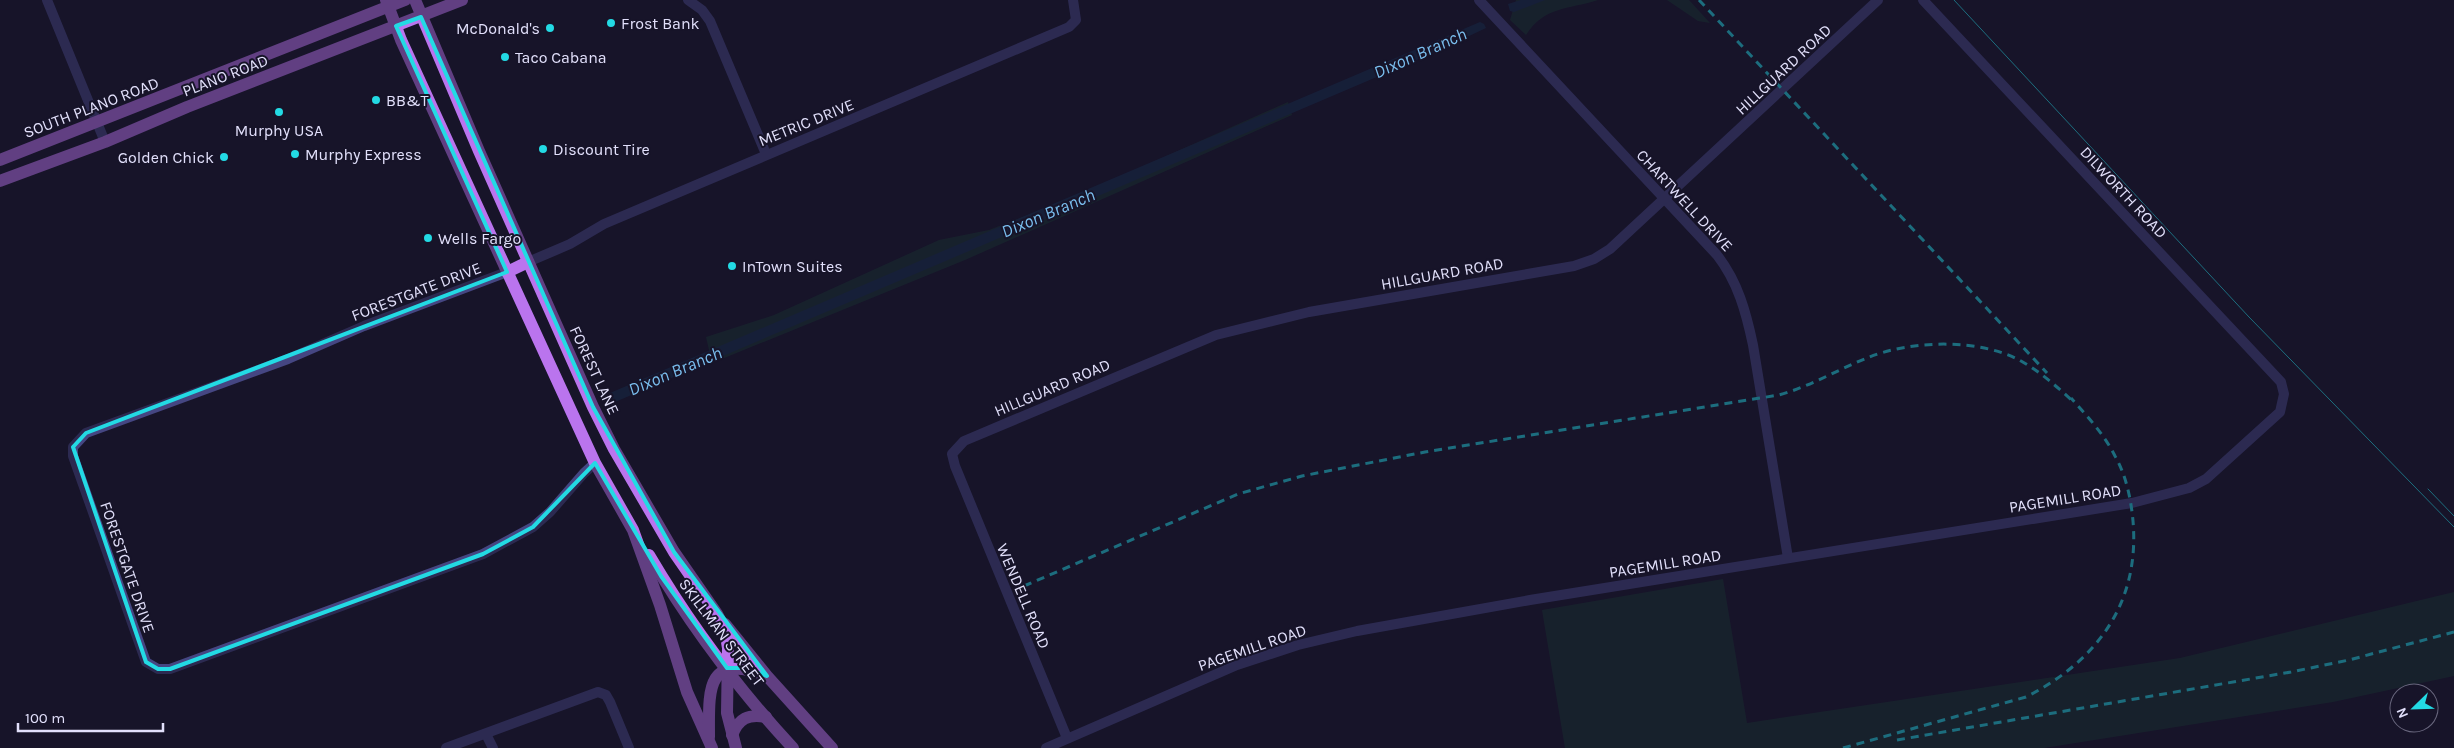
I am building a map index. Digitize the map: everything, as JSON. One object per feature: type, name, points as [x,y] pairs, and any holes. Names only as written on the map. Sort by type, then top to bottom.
[{"type":"main road","points":[[405,0],[388,3],[396,26],[595,463],[633,530],[660,604],[687,692],[710,744]]},
{"type":"main road","name":"FOREST LANE","points":[[414,0],[528,262],[614,449],[674,552],[717,614],[725,630],[728,648],[727,713],[736,748]]},
{"type":"main road","name":"PLANO ROAD","points":[[0,181],[105,142],[188,107],[462,0]]},
{"type":"main road","name":"SOUTH PLANO ROAD","points":[[0,160],[388,3]]},
{"type":"main road","points":[[507,272],[528,262]]},
{"type":"main road","points":[[595,463],[614,449]]},
{"type":"main road","name":"SKILLMAN STREET","points":[[633,530],[685,611],[727,668],[793,748]]},
{"type":"main road","name":"SKILLMAN STREET","points":[[717,614],[766,676],[832,748]]},
{"type":"main road","points":[[710,744],[710,696],[713,682],[727,668],[745,668],[766,676]]},
{"type":"main road","points":[[732,734],[737,723],[744,718],[753,715],[766,717]]},
{"type":"street","points":[[47,0],[105,142]]},
{"type":"street","points":[[688,0],[702,10],[710,21],[766,154]]},
{"type":"street","name":"METRIC DRIVE","points":[[528,262],[570,244],[604,224],[766,154],[887,106],[1069,27],[1076,20],[1073,0]]},
{"type":"street","name":"CHARTWELL DRIVE","points":[[1479,0],[1724,264],[1736,284],[1746,312],[1788,558]]},
{"type":"street","name":"HILLGUARD ROAD","points":[[955,466],[952,454],[964,441],[1216,335],[1309,312],[1574,266],[1594,259],[1610,249],[1665,199],[1878,0]]},
{"type":"street","name":"DILWORTH ROAD","points":[[1923,0],[2281,382],[2284,394],[2280,412]]},
{"type":"street","name":"FORESTGATE DRIVE","points":[[507,272],[364,326],[288,359],[86,433],[73,447],[74,456],[146,662],[158,669],[170,669],[483,554],[533,527],[550,512],[584,472],[595,463]]},
{"type":"street","name":"PAGEMILL ROAD","points":[[1046,748],[1237,666],[1298,645],[1450,614],[2132,503],[2189,488],[2206,479],[2280,412]]},
{"type":"street","name":"WENDELL ROAD","points":[[955,466],[1067,738]]},
{"type":"street","points":[[446,748],[598,692],[606,695],[610,702],[629,748]]},
{"type":"street","points":[[486,734],[492,748]]},
{"type":"highlighted area","points":[[421,17],[593,407],[674,552],[767,676],[745,668],[727,668],[661,576],[595,463],[533,527],[483,554],[170,669],[158,669],[146,662],[73,447],[86,433],[507,272],[396,26]]},
{"type":"green space","points":[[1516,0],[1598,0],[1549,14],[1533,26],[1526,35],[1510,20]]},
{"type":"green space","points":[[1667,0],[1689,0],[1710,23],[1698,21]]},
{"type":"green space","points":[[1288,102],[1292,115],[965,260],[712,363],[706,337],[774,315],[939,240],[989,230],[1079,195]]},
{"type":"green space","points":[[1723,579],[1747,723],[2180,658],[2454,592],[2454,676],[2421,683],[2389,683],[2389,690],[2333,702],[2044,748],[1565,748],[1542,610]]},
{"type":"water","points":[[1521,0],[1545,0],[1514,12],[1510,11],[1508,4]]},
{"type":"water","name":"Dixon Branch","points":[[1480,22],[1486,28],[1433,53],[615,402],[610,402],[607,397],[610,393]]},
{"type":"tram line","points":[[1954,0],[2249,317],[2454,527]]},
{"type":"tram line","points":[[2428,489],[2454,516]]},
{"type":"railway","points":[[1699,0],[2047,373]]},
{"type":"railway","points":[[1024,586],[1238,494],[1302,476],[1425,452],[1779,395],[1813,383],[1867,358],[1903,348],[1945,344],[1986,348],[2021,361],[2075,403]]},
{"type":"railway","points":[[1843,748],[2026,697],[2074,666],[2093,647],[2109,626],[2121,603],[2129,578],[2133,551],[2131,504],[2122,471],[2111,448],[2071,398]]},
{"type":"railway","points":[[1897,740],[2291,672],[2349,660],[2454,632]]},
{"type":"place","name":"Frost Bank","points":[[611,23]]},
{"type":"place","name":"McDonald's","points":[[550,28]]},
{"type":"place","name":"Taco Cabana","points":[[505,57]]},
{"type":"place","name":"BB&T","points":[[376,100]]},
{"type":"place","name":"Murphy USA","points":[[279,112]]},
{"type":"place","name":"Discount Tire","points":[[543,149]]},
{"type":"place","name":"Murphy Express","points":[[295,154]]},
{"type":"place","name":"Golden Chick","points":[[224,157]]},
{"type":"place","name":"Wells Fargo","points":[[428,238]]},
{"type":"place","name":"InTown Suites","points":[[732,266]]}]
